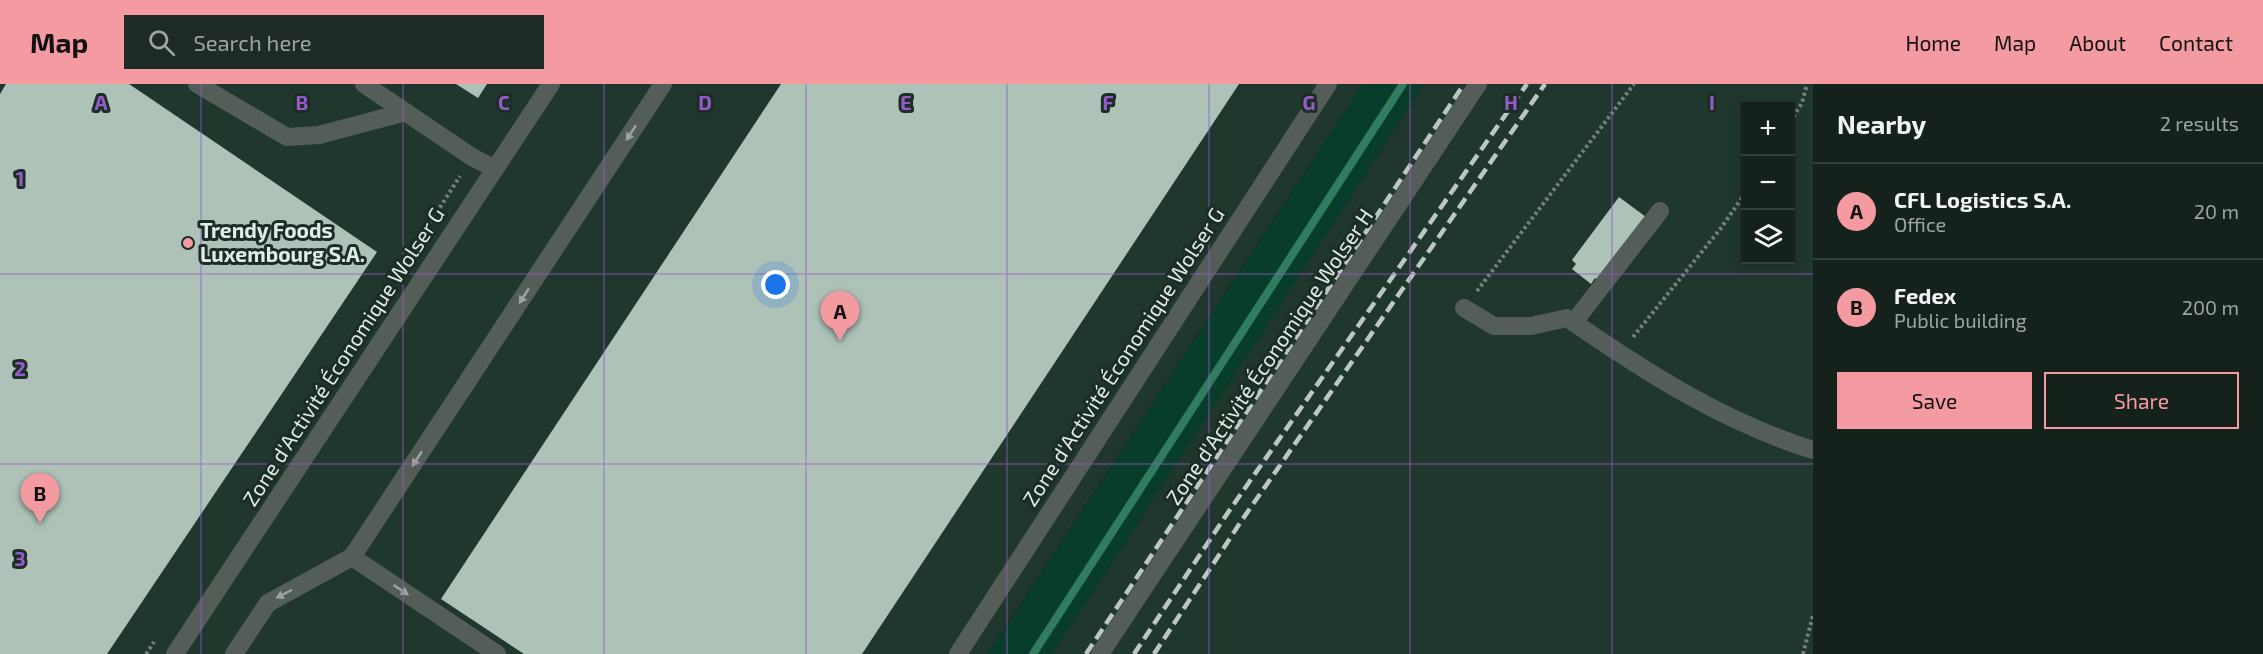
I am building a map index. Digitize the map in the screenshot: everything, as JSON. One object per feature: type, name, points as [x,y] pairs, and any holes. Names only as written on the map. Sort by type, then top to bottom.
[{"type":"lane","points":[[197,84],[287,137],[319,135],[406,111]]},
{"type":"lane","points":[[364,84],[472,158],[495,169]]},
{"type":"lane","name":"Zone d'Activité Économique Wolser G","points":[[175,654],[551,84]]},
{"type":"lane","points":[[234,654],[268,603],[352,557],[663,84]]},
{"type":"lane","name":"Zone d'Activité Économique Wolser G","points":[[958,654],[1328,84]]},
{"type":"lane","name":"Zone d'Activité Économique Wolser H","points":[[1100,654],[1478,84]]},
{"type":"lane","points":[[1574,322],[1660,211]]},
{"type":"lane","points":[[1464,308],[1494,326],[1531,326],[1567,318],[1619,354],[1718,412],[1813,450]]},
{"type":"lane","points":[[352,557],[497,654]]},
{"type":"path","points":[[1464,308],[1634,84]]},
{"type":"path","points":[[1795,115],[1802,103],[1807,84]]},
{"type":"path","points":[[1619,354],[1741,199]]},
{"type":"path","points":[[1803,654],[1813,615]]},
{"type":"shaded area","points":[[0,84],[1363,84],[987,654],[0,654]]},
{"type":"shaded area","points":[[1424,84],[1813,84],[1813,654],[1052,654]]},
{"type":"green space","points":[[1363,84],[1424,84],[1052,654],[988,654]]},
{"type":"building","points":[[6,84],[129,84],[377,252],[107,654],[0,654],[0,94]]},
{"type":"building","points":[[456,84],[487,84],[478,98]]},
{"type":"building","points":[[781,84],[1239,84],[862,654],[524,654],[441,599]]},
{"type":"building","points":[[1619,197],[1646,217],[1598,281],[1595,278],[1591,284],[1572,269],[1576,264],[1572,260]]},
{"type":"waterway","points":[[1033,654],[1403,84]]},
{"type":"railway","points":[[1086,654],[1464,84]]},
{"type":"railway","points":[[1134,654],[1229,511],[1527,84]]},
{"type":"railway","points":[[1154,654],[1242,520],[1545,84]]},
{"type":"place","name":"Trendy Foods Luxembourg S.A.","points":[[188,243]]},
{"type":"place","name":"CFL Logistics S.A.","points":[[840,341]]},
{"type":"place","name":"Fedex","points":[[40,523]]}]
